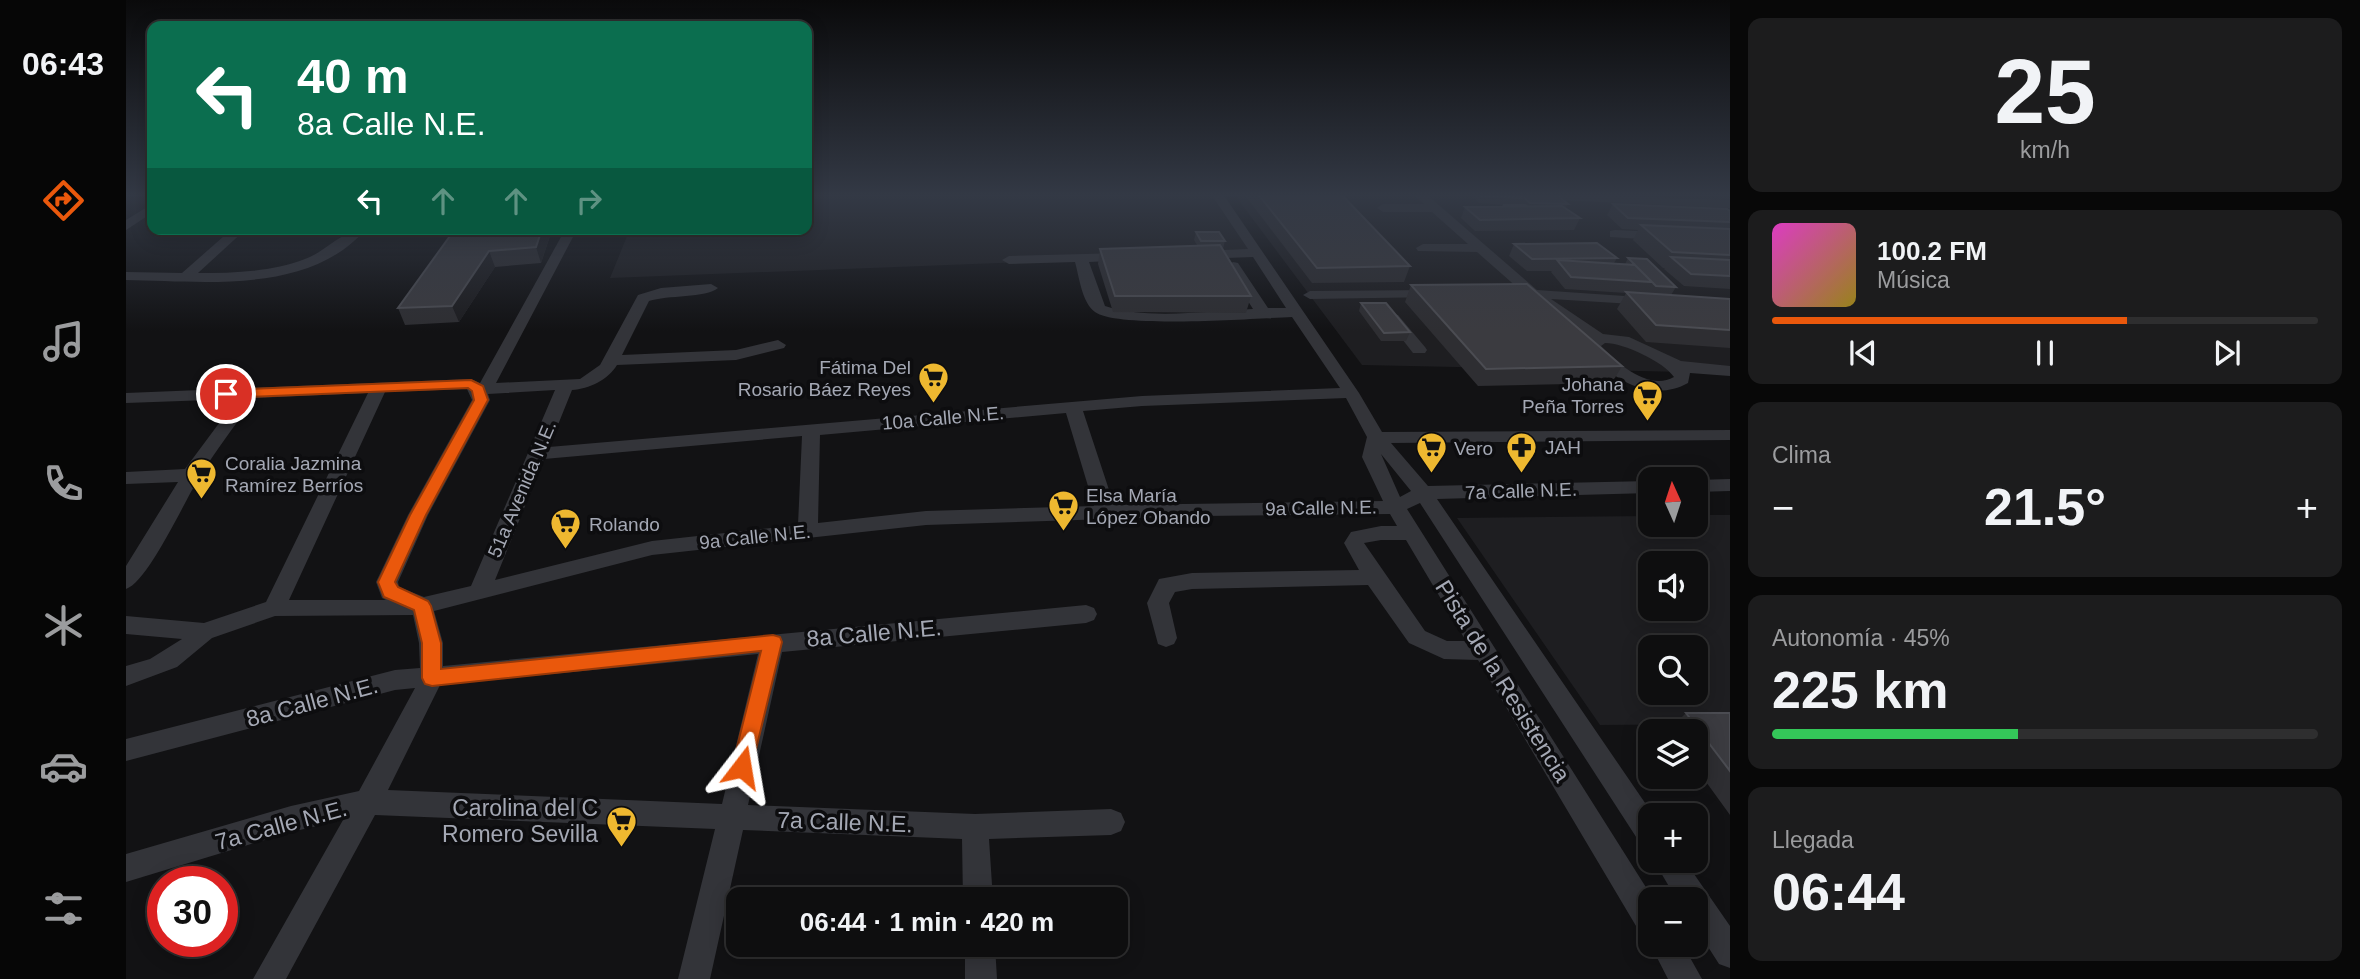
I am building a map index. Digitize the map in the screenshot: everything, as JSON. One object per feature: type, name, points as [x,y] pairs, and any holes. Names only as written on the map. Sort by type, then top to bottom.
[{"type":"street","points":[[187,275],[228,240]]},
{"type":"street","points":[[126,276],[251,274],[289,270],[318,261],[348,240]]},
{"type":"street","points":[[270,979],[368,802],[432,678],[431,643],[422,606],[390,592],[387,582],[418,515],[481,400],[482,389],[565,240]]},
{"type":"street","name":"Pista de la Resistencia","points":[[1248,240],[1351,393],[1376,437],[1423,493],[1638,816]]},
{"type":"street","points":[[1469,240],[1532,293],[1600,339],[1638,346],[1670,363],[1683,374],[1678,383],[1661,385],[1641,382],[1614,366],[1599,353],[1594,342],[1600,339]]},
{"type":"street","points":[[1423,248],[1478,248]]},
{"type":"street","points":[[1190,255],[1257,253]]},
{"type":"street","points":[[1009,260],[1135,257]]},
{"type":"street","points":[[1081,258],[1096,303],[1105,311],[1139,315],[1296,312]]},
{"type":"street","points":[[1233,266],[1263,313]]},
{"type":"street","points":[[126,398],[471,384],[482,389],[584,384],[607,368],[643,298],[662,292],[711,288]]},
{"type":"street","points":[[1506,293],[1664,302]]},
{"type":"street","points":[[1310,295],[1453,294]]},
{"type":"street","points":[[1374,295],[1419,350]]},
{"type":"street","points":[[611,360],[736,355],[778,345]]},
{"type":"street","points":[[1670,363],[1730,371]]},
{"type":"street","name":"51a Avenida N.E.","points":[[479,592],[565,386]]},
{"type":"street","points":[[274,608],[379,388]]},
{"type":"street","points":[[130,570],[191,475],[250,393]]},
{"type":"street","name":"10a Calle N.E.","points":[[536,454],[1142,401],[1351,393]]},
{"type":"street","points":[[1073,407],[1106,512]]},
{"type":"street","points":[[808,531],[811,430]]},
{"type":"street","points":[[1376,437],[1447,440],[1627,433],[1730,435]]},
{"type":"street","name":"Pista de la Resistencia","points":[[1376,437],[1371,457],[1396,507],[1638,901]]},
{"type":"street","points":[[126,478],[191,475]]},
{"type":"street","points":[[1708,486],[1730,485]]},
{"type":"street","name":"7a Calle N.E.","points":[[1396,507],[1423,493],[1638,487]]},
{"type":"street","name":"9a Calle N.E.","points":[[126,625],[204,632],[274,608],[422,606],[652,548],[926,518],[1396,507]]},
{"type":"street","points":[[1412,533],[1381,533],[1357,537],[1354,543],[1374,577],[1417,637],[1444,650],[1485,652]]},
{"type":"street","points":[[1166,638],[1158,603],[1167,585],[1192,581],[1374,577]]},
{"type":"street","name":"8a Calle N.E.","points":[[126,750],[395,680],[1086,614]]},
{"type":"street","points":[[126,676],[154,670],[187,651],[204,632]]},
{"type":"street","points":[[694,979],[773,642]]},
{"type":"street","name":"7a Calle N.E.","points":[[126,868],[292,819],[368,802],[975,827],[1111,822]]},
{"type":"street","points":[[975,827],[977,887]]},
{"type":"street","points":[[1708,920],[1730,953]]},
{"type":"street","points":[[980,957],[981,979]]},
{"type":"street","points":[[1672,957],[1686,979]]},
{"type":"shaded area","points":[[626,240],[1247,240],[1257,253],[610,278]]},
{"type":"shaded area","points":[[1268,240],[1730,240],[1730,373],[1362,365]]},
{"type":"shaded area","points":[[1708,515],[1730,515],[1730,724],[1708,724],[1708,719],[1638,719],[1638,725],[1600,725],[1457,518],[1638,516],[1638,537],[1708,537]]},
{"type":"building","points":[[447,240],[538,240],[536,247],[489,251],[452,306],[398,308]]},
{"type":"building","points":[[1200,240],[1225,241],[1201,241]]},
{"type":"building","points":[[1294,240],[1385,240],[1410,266],[1317,268]]},
{"type":"building","points":[[1658,240],[1730,240],[1730,255],[1672,252]]},
{"type":"building","points":[[1597,243],[1617,258],[1532,259],[1514,244]]},
{"type":"building","points":[[1220,245],[1251,296],[1115,296],[1100,249]]},
{"type":"building","points":[[1671,257],[1730,260],[1730,276],[1691,274]]},
{"type":"building","points":[[1628,258],[1647,259],[1676,287],[1656,286]]},
{"type":"building","points":[[1557,260],[1635,265],[1652,282],[1571,277]]},
{"type":"building","points":[[1527,284],[1622,366],[1486,369],[1411,285]]},
{"type":"building","points":[[1626,292],[1730,299],[1730,330],[1656,325]]},
{"type":"building","points":[[1361,303],[1386,303],[1410,332],[1384,333]]},
{"type":"building","points":[[1686,713],[1730,713],[1730,771],[1708,742],[1708,719],[1691,719]]},
{"type":"place","name":"Fátima Del Rosario Báez Reyes","points":[[934,405]]},
{"type":"place","name":"Johana Peña Torres","points":[[1647,422]]},
{"type":"place","name":"JAH","points":[[1522,474]]},
{"type":"place","name":"Vero","points":[[1431,475]]},
{"type":"place","name":"Coralia Jazmina Ramírez Berríos","points":[[202,501]]},
{"type":"place","name":"Elsa María López Obando","points":[[1063,533]]},
{"type":"place","name":"Rolando","points":[[566,551]]},
{"type":"place","name":"Carolina del C Romero Sevilla","points":[[621,848]]},
{"type":"route","points":[[226,394],[471,384],[478,389],[481,400],[418,515],[387,582],[390,592],[422,606],[431,643],[432,678],[773,642],[742,767]]}]
